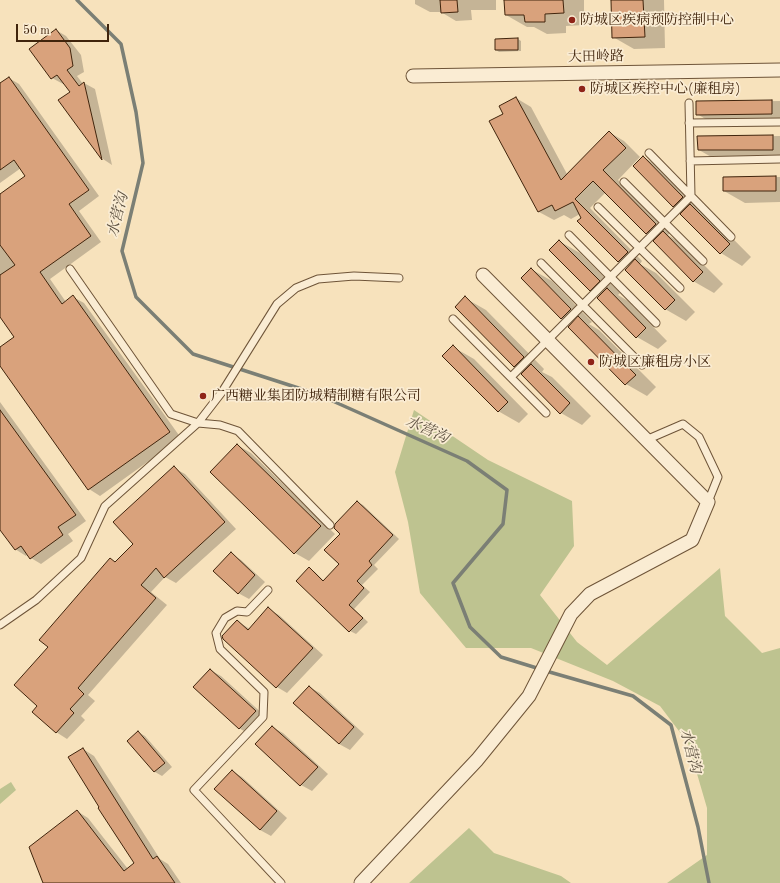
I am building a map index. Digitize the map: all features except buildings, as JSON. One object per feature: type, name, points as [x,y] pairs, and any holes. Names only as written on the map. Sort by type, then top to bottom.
[{"type":"street","name":"大田岭路","points":[[413,76],[780,70]]},
{"type":"street","points":[[361,883],[477,760],[529,696],[571,614],[590,594],[692,540],[708,502],[483,275]]},
{"type":"lane","points":[[511,377],[691,196],[689,103]]},
{"type":"lane","points":[[689,123],[780,122]]},
{"type":"lane","points":[[649,154],[731,237]]},
{"type":"lane","points":[[690,161],[780,159]]},
{"type":"lane","points":[[624,182],[703,261]]},
{"type":"lane","points":[[598,207],[680,288]]},
{"type":"lane","points":[[569,235],[656,323]]},
{"type":"lane","points":[[541,263],[642,365]]},
{"type":"lane","points":[[70,269],[172,414],[198,423],[220,425],[238,431],[330,525]]},
{"type":"lane","points":[[0,625],[36,600],[81,558],[105,506],[198,423],[222,392],[277,304],[296,288],[318,279],[354,276],[399,278]]},
{"type":"lane","points":[[453,319],[546,413]]},
{"type":"lane","points":[[646,440],[683,424],[699,438],[718,477],[708,502]]},
{"type":"lane","points":[[268,590],[248,612],[237,611],[225,618],[216,633],[220,649],[264,692],[263,717],[194,790],[281,883]]},
{"type":"green space","points":[[414,410],[488,460],[572,501],[574,546],[540,595],[577,642],[607,665],[720,568],[725,616],[762,653],[780,648],[780,883],[667,883],[707,855],[707,808],[688,743],[660,706],[613,681],[531,648],[466,648],[420,593],[408,522],[395,472]]},
{"type":"green space","points":[[11,782],[16,790],[0,804],[0,789]]},
{"type":"green space","points":[[469,828],[494,853],[561,876],[571,883],[409,883]]},
{"type":"waterway","name":"水营沟","points":[[77,0],[121,44],[136,112],[143,163],[122,251],[136,297],[193,354],[317,394],[467,461],[507,490],[503,524],[453,583],[470,627],[501,657],[540,669]]},
{"type":"waterway","name":"水营沟","points":[[546,671],[633,696],[671,725],[698,827],[709,883]]},
{"type":"place","name":"防城区疾病预防控制中心","points":[[572,20]]},
{"type":"place","name":"防城区疾控中心(廉租房)","points":[[582,89]]},
{"type":"place","name":"防城区廉租房小区","points":[[591,362]]},
{"type":"place","name":"广西糖业集团防城精制糖有限公司","points":[[203,396]]}]
